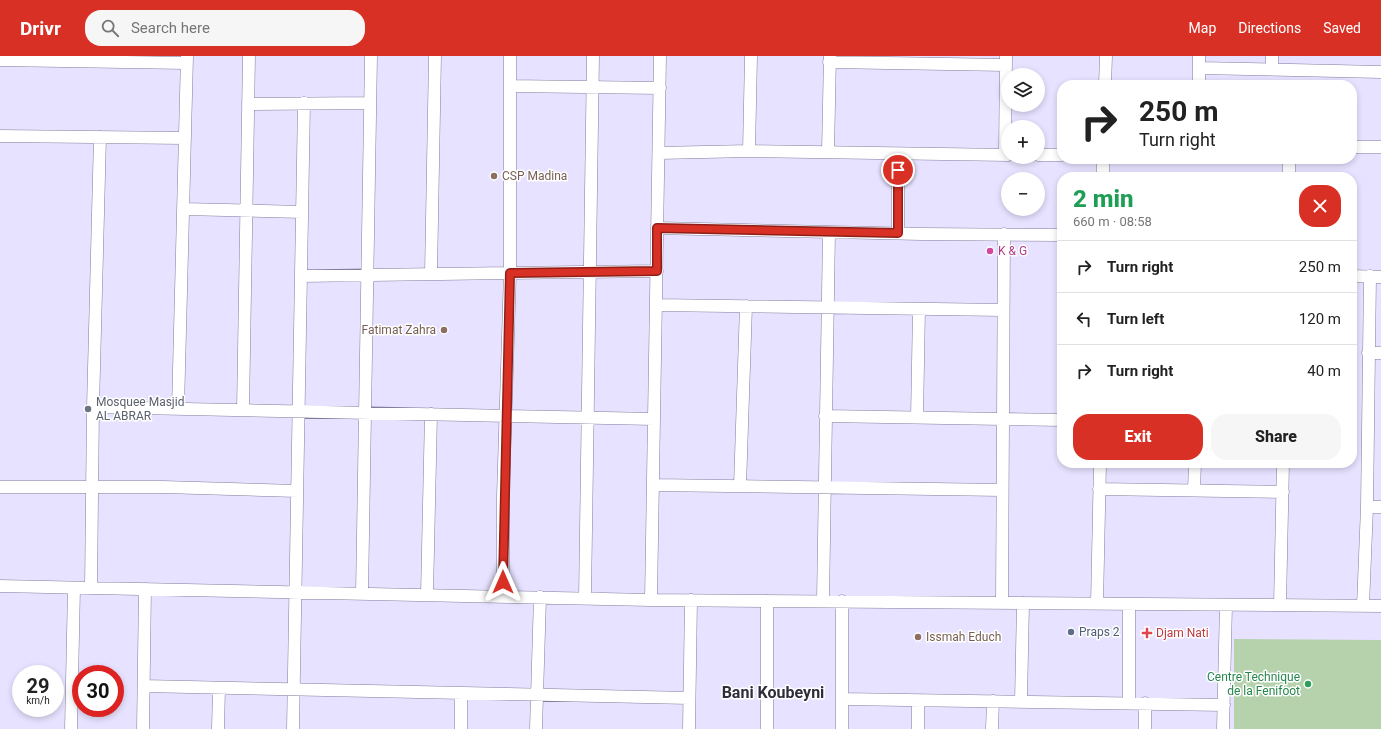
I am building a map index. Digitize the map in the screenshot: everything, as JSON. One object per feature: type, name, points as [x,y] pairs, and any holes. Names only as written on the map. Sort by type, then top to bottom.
[{"type":"street","points":[[243,410],[249,56]]},
{"type":"street","points":[[362,594],[371,56]]},
{"type":"street","points":[[431,274],[434,56]]},
{"type":"street","points":[[503,597],[510,273],[510,56]]},
{"type":"street","points":[[585,598],[593,56]]},
{"type":"street","points":[[651,600],[660,56]]},
{"type":"street","points":[[749,151],[751,56]]},
{"type":"street","points":[[1105,80],[1106,56]]},
{"type":"street","points":[[1199,56],[1199,80]]},
{"type":"street","points":[[1272,56],[1272,69]]},
{"type":"street","points":[[828,152],[829,59],[1006,60],[1006,120]]},
{"type":"street","points":[[0,60],[186,60],[178,409]]},
{"type":"street","points":[[1199,68],[1381,72]]},
{"type":"street","points":[[510,86],[660,88]]},
{"type":"street","points":[[293,729],[304,103]]},
{"type":"street","points":[[248,104],[370,103]]},
{"type":"street","points":[[0,136],[185,138]]},
{"type":"street","points":[[91,588],[93,407],[100,137]]},
{"type":"street","points":[[1357,146],[1381,147]]},
{"type":"street","points":[[659,153],[749,151],[1001,155]]},
{"type":"street","points":[[898,154],[898,233]]},
{"type":"street","points":[[1045,155],[1057,155]]},
{"type":"street","points":[[183,209],[302,212]]},
{"type":"street","points":[[657,228],[1057,235]]},
{"type":"street","points":[[823,601],[823,488],[829,232]]},
{"type":"street","points":[[1002,603],[1004,234]]},
{"type":"street","points":[[301,276],[657,271]]},
{"type":"street","points":[[1357,276],[1375,277],[1368,353],[1367,507],[1363,606]]},
{"type":"street","points":[[656,305],[1003,310]]},
{"type":"street","points":[[740,486],[746,306]]},
{"type":"street","points":[[917,418],[919,309]]},
{"type":"street","points":[[1368,353],[1381,353]]},
{"type":"street","points":[[93,407],[654,419]]},
{"type":"street","points":[[427,595],[431,414]]},
{"type":"street","points":[[825,416],[1057,420]]},
{"type":"street","points":[[1097,604],[1100,468]]},
{"type":"street","points":[[1194,490],[1195,468]]},
{"type":"street","points":[[1280,605],[1283,468]]},
{"type":"street","points":[[653,485],[1002,490]]},
{"type":"street","points":[[0,486],[297,491]]},
{"type":"street","points":[[1099,489],[1283,492]]},
{"type":"street","points":[[1367,507],[1381,507]]},
{"type":"street","points":[[0,586],[651,600],[1381,606]]},
{"type":"street","points":[[71,729],[74,588]]},
{"type":"street","points":[[143,729],[146,589]]},
{"type":"street","points":[[536,729],[540,597]]},
{"type":"street","points":[[689,729],[691,600]]},
{"type":"street","points":[[767,601],[767,729]]},
{"type":"street","points":[[842,601],[842,729]]},
{"type":"street","points":[[1021,701],[1023,603]]},
{"type":"street","points":[[1129,604],[1129,703]]},
{"type":"street","points":[[1223,729],[1226,605]]},
{"type":"street","points":[[144,686],[689,698]]},
{"type":"street","points":[[218,729],[219,688]]},
{"type":"street","points":[[461,694],[461,729]]},
{"type":"street","points":[[843,699],[1224,705]]},
{"type":"street","points":[[918,701],[918,729]]},
{"type":"street","points":[[992,729],[993,701]]},
{"type":"street","points":[[1145,703],[1145,729]]},
{"type":"green space","name":"Centre Technique de la Fenifoot","points":[[1234,639],[1381,640],[1381,729],[1234,729]]},
{"type":"place","name":"CSP Madina","points":[[494,176]]},
{"type":"place","name":"K & G","points":[[990,251]]},
{"type":"place","name":"Fatimat Zahra","points":[[444,330]]},
{"type":"place","name":"Mosquee Masjid AL ABRAR","points":[[88,409]]},
{"type":"place","name":"Praps 2","points":[[1071,632]]},
{"type":"place","name":"Djam Nati","points":[[1147,633]]},
{"type":"place","name":"Issmah Educh","points":[[918,637]]},
{"type":"place","name":"Centre Technique de la Fenifoot","points":[[1308,684]]},
{"type":"district","name":"Bani Koubeyni","points":[[773,692]]},
{"type":"route","points":[[503,582],[503,497],[510,273],[657,271],[657,228],[898,233],[898,170]]}]
